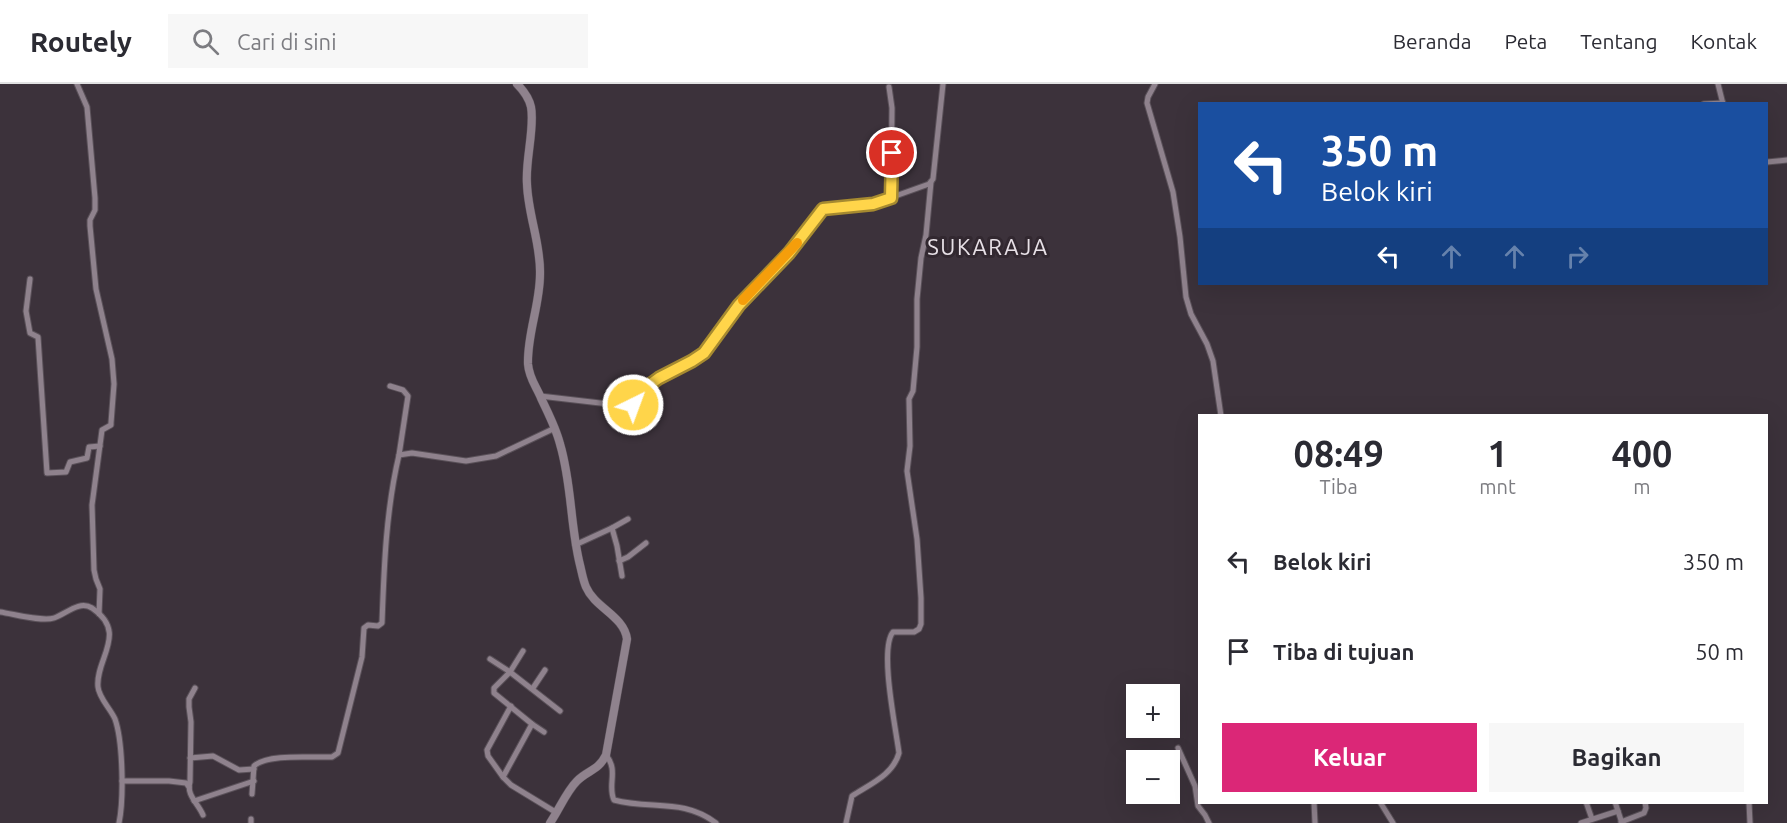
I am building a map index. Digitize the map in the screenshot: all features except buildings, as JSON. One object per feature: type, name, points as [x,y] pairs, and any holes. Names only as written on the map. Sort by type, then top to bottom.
[{"type":"main road","points":[[517,84],[528,98],[531,109],[526,167],[527,187],[540,260],[540,276],[528,362],[532,382],[555,429],[566,466],[575,545],[585,585],[589,594],[626,631],[627,639],[606,754],[602,763],[594,771],[578,781],[550,823]]},
{"type":"street","points":[[78,84],[87,107],[91,148],[95,204],[90,226],[95,279],[112,359],[114,384],[111,423],[102,430],[92,505],[94,570],[100,589],[99,614]]},
{"type":"street","points":[[846,823],[852,796],[880,779],[897,760],[899,753],[888,670],[889,638],[892,632],[917,631],[921,624],[917,538],[908,471],[909,399],[913,391],[917,347],[917,299],[921,258],[926,235],[943,84]]},
{"type":"street","points":[[1155,84],[1147,103],[1173,192],[1186,297],[1191,314],[1213,361],[1221,414]]},
{"type":"street","points":[[1718,84],[1723,102]]},
{"type":"street","points":[[889,87],[892,108],[891,198]]},
{"type":"street","points":[[1768,162],[1787,160]]},
{"type":"street","points":[[540,396],[633,405],[638,402],[648,386],[704,353],[739,305],[789,253],[823,209],[873,204],[926,186],[931,182]]},
{"type":"street","points":[[30,279],[26,311],[30,333],[38,337],[46,471],[49,473],[66,472],[70,462],[87,458],[89,447],[100,446]]},
{"type":"street","points":[[252,794],[255,764],[271,759],[332,757],[338,753],[362,657],[364,628],[368,625],[382,624],[387,530],[408,396],[403,390],[390,386]]},
{"type":"street","points":[[399,455],[412,453],[466,461],[496,456],[555,429]]},
{"type":"street","points":[[575,545],[628,519]]},
{"type":"street","points":[[612,528],[621,576]]},
{"type":"street","points":[[619,561],[646,543]]},
{"type":"street","points":[[0,612],[50,619],[82,604],[90,606],[108,627],[109,646],[98,690],[115,720],[120,745],[123,803],[119,823]]},
{"type":"street","points":[[523,651],[510,672],[494,686],[494,693],[544,732]]},
{"type":"street","points":[[490,659],[533,688],[560,711]]},
{"type":"street","points":[[533,688],[545,670]]},
{"type":"street","points":[[189,787],[191,722],[189,699],[195,688]]},
{"type":"street","points":[[511,706],[487,750],[488,756],[511,785],[557,813]]},
{"type":"street","points":[[503,777],[532,724]]},
{"type":"street","points":[[1178,748],[1195,786],[1198,806],[1209,823]]},
{"type":"street","points":[[606,754],[611,762],[613,782],[610,793],[614,800],[630,804],[689,809],[704,814],[716,823]]},
{"type":"street","points":[[190,758],[213,756],[239,770],[254,769]]},
{"type":"street","points":[[122,781],[186,783],[203,814]]},
{"type":"street","points":[[194,801],[254,781]]},
{"type":"street","points":[[1314,804],[1315,823]]},
{"type":"street","points":[[1381,804],[1393,823]]},
{"type":"street","points":[[1587,804],[1592,819]]},
{"type":"street","points":[[1616,804],[1622,823],[1644,813],[1645,804]]},
{"type":"street","points":[[1749,804],[1750,823]]},
{"type":"street","points":[[1581,823],[1618,811]]},
{"type":"slow traffic","points":[[743,300],[797,243]]},
{"type":"district","name":"SUKARAJA","points":[[988,247]]},
{"type":"route","points":[[633,405],[638,402],[648,386],[692,361],[709,348],[739,305],[789,253],[823,209],[863,206],[891,198],[892,153]]}]
